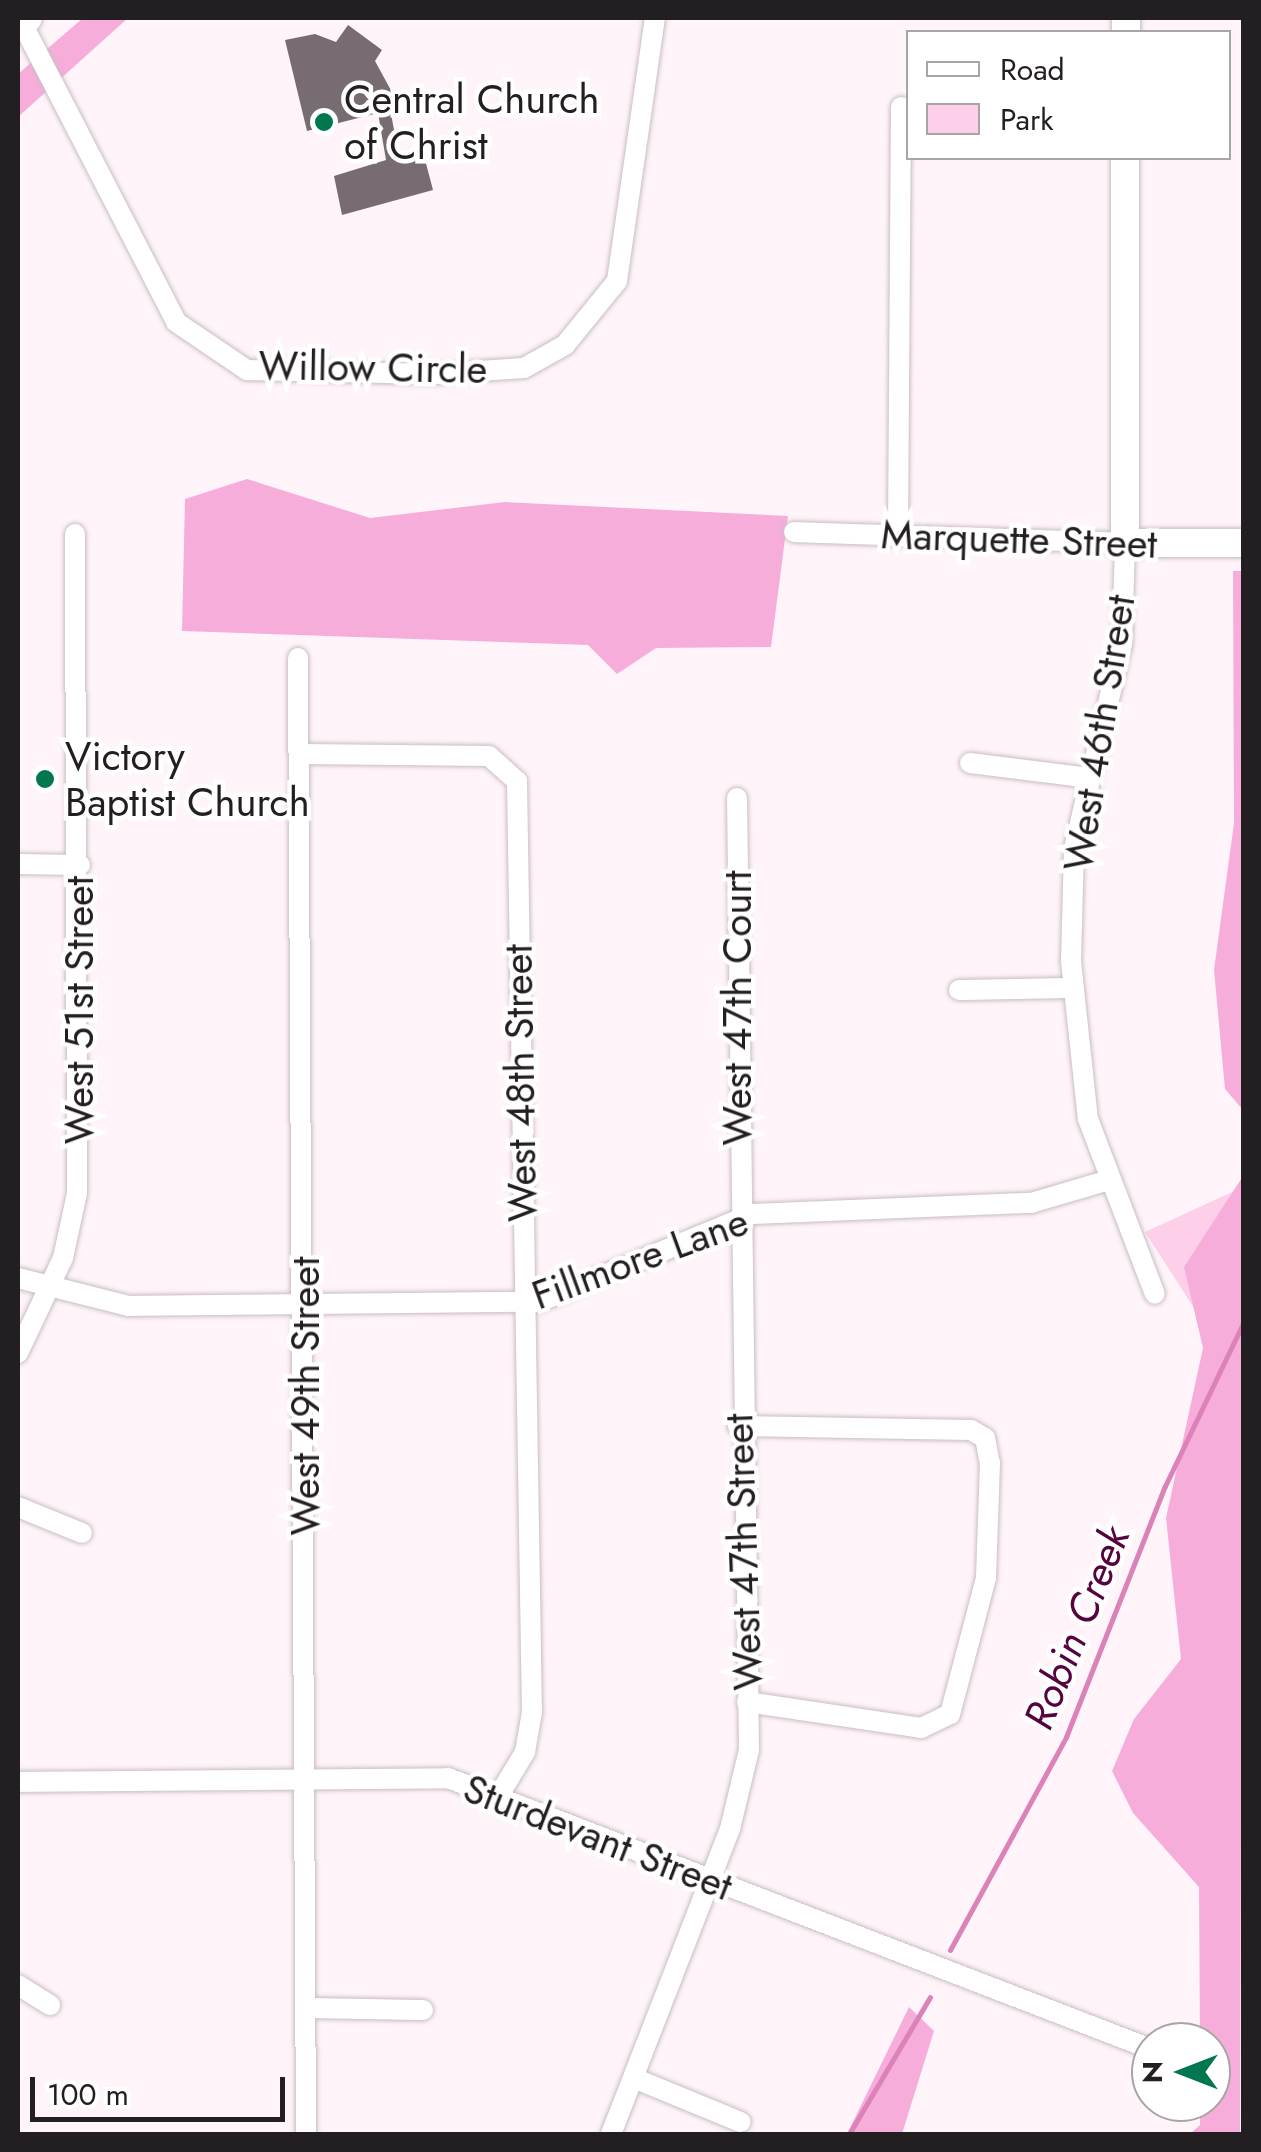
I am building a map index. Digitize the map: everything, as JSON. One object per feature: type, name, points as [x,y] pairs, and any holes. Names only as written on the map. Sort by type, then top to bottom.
[{"type":"street","name":"Willow Circle","points":[[22,23],[176,322],[247,370],[435,374],[524,368],[566,345],[617,281],[655,18]]},
{"type":"street","points":[[898,535],[901,107]]},
{"type":"street","name":"West 46th Street","points":[[1126,160],[1122,644],[1074,848],[1072,988],[1088,1119],[1155,1294]]},
{"type":"street","name":"Marquette Street","points":[[794,532],[1244,543]]},
{"type":"street","name":"West 51st Street","points":[[18,1354],[50,1290],[77,1193],[80,866],[75,534]]},
{"type":"street","name":"West 49th Street","points":[[298,658],[308,1774],[306,2134]]},
{"type":"street","name":"West 48th Street","points":[[300,754],[489,756],[517,781],[522,1303],[532,1712],[525,1752],[498,1797]]},
{"type":"street","points":[[970,763],[1091,778]]},
{"type":"street","name":"West 47th Court","points":[[737,798],[738,1218]]},
{"type":"street","points":[[18,864],[80,866]]},
{"type":"street","points":[[959,990],[1072,988]]},
{"type":"street","name":"Fillmore Lane","points":[[18,1278],[50,1290],[130,1306],[522,1303],[738,1218],[837,1205],[1031,1203],[1109,1180]]},
{"type":"street","name":"West 47th Street","points":[[611,2134],[636,2078],[743,1784],[747,1702],[738,1426],[738,1218]]},
{"type":"street","points":[[738,1426],[971,1430],[986,1438],[990,1548],[950,1714],[921,1728],[747,1702]]},
{"type":"street","points":[[18,1508],[82,1533]]},
{"type":"street","name":"Sturdevant Street","points":[[18,1782],[419,1774],[498,1797],[1131,2042]]},
{"type":"street","points":[[18,1986],[50,2005]]},
{"type":"street","points":[[307,2008],[423,2010]]},
{"type":"street","points":[[636,2078],[741,2122]]},
{"type":"green space","points":[[1235,580],[1243,580],[1243,1187]]},
{"type":"green space","points":[[1243,1187],[1243,1619],[1232,1619],[1232,1367],[1145,1232]]},
{"type":"shaded area","points":[[83,18],[128,18],[18,117],[18,74]]},
{"type":"shaded area","points":[[247,479],[370,518],[505,502],[788,516],[771,647],[656,648],[617,674],[588,645],[182,631],[185,499]]},
{"type":"shaded area","points":[[1233,571],[1244,571],[1243,1110],[1225,1089],[1214,970],[1234,823]]},
{"type":"shaded area","points":[[1243,1176],[1240,2134],[1190,2134],[1200,2122],[1231,2122],[1231,2022],[1200,2022],[1199,1887],[1133,1813],[1112,1771],[1134,1719],[1181,1659],[1166,1518],[1203,1348],[1184,1267]]},
{"type":"shaded area","points":[[909,2007],[934,2031],[902,2134],[847,2134]]},
{"type":"building","name":"Central Church of Christ","points":[[348,25],[382,50],[375,61],[399,105],[390,108],[399,157],[423,152],[433,190],[342,215],[334,176],[386,160],[378,113],[307,131],[285,40],[315,34],[336,42]]},
{"type":"waterway","name":"Robin Creek","points":[[950,1950],[1066,1737],[1165,1486],[1244,1321]]},
{"type":"waterway","name":"Robin Creek","points":[[849,2134],[930,1997]]},
{"type":"place","name":"Central Church of Christ","points":[[324,122]]},
{"type":"place","name":"Victory Baptist Church","points":[[45,779]]}]
